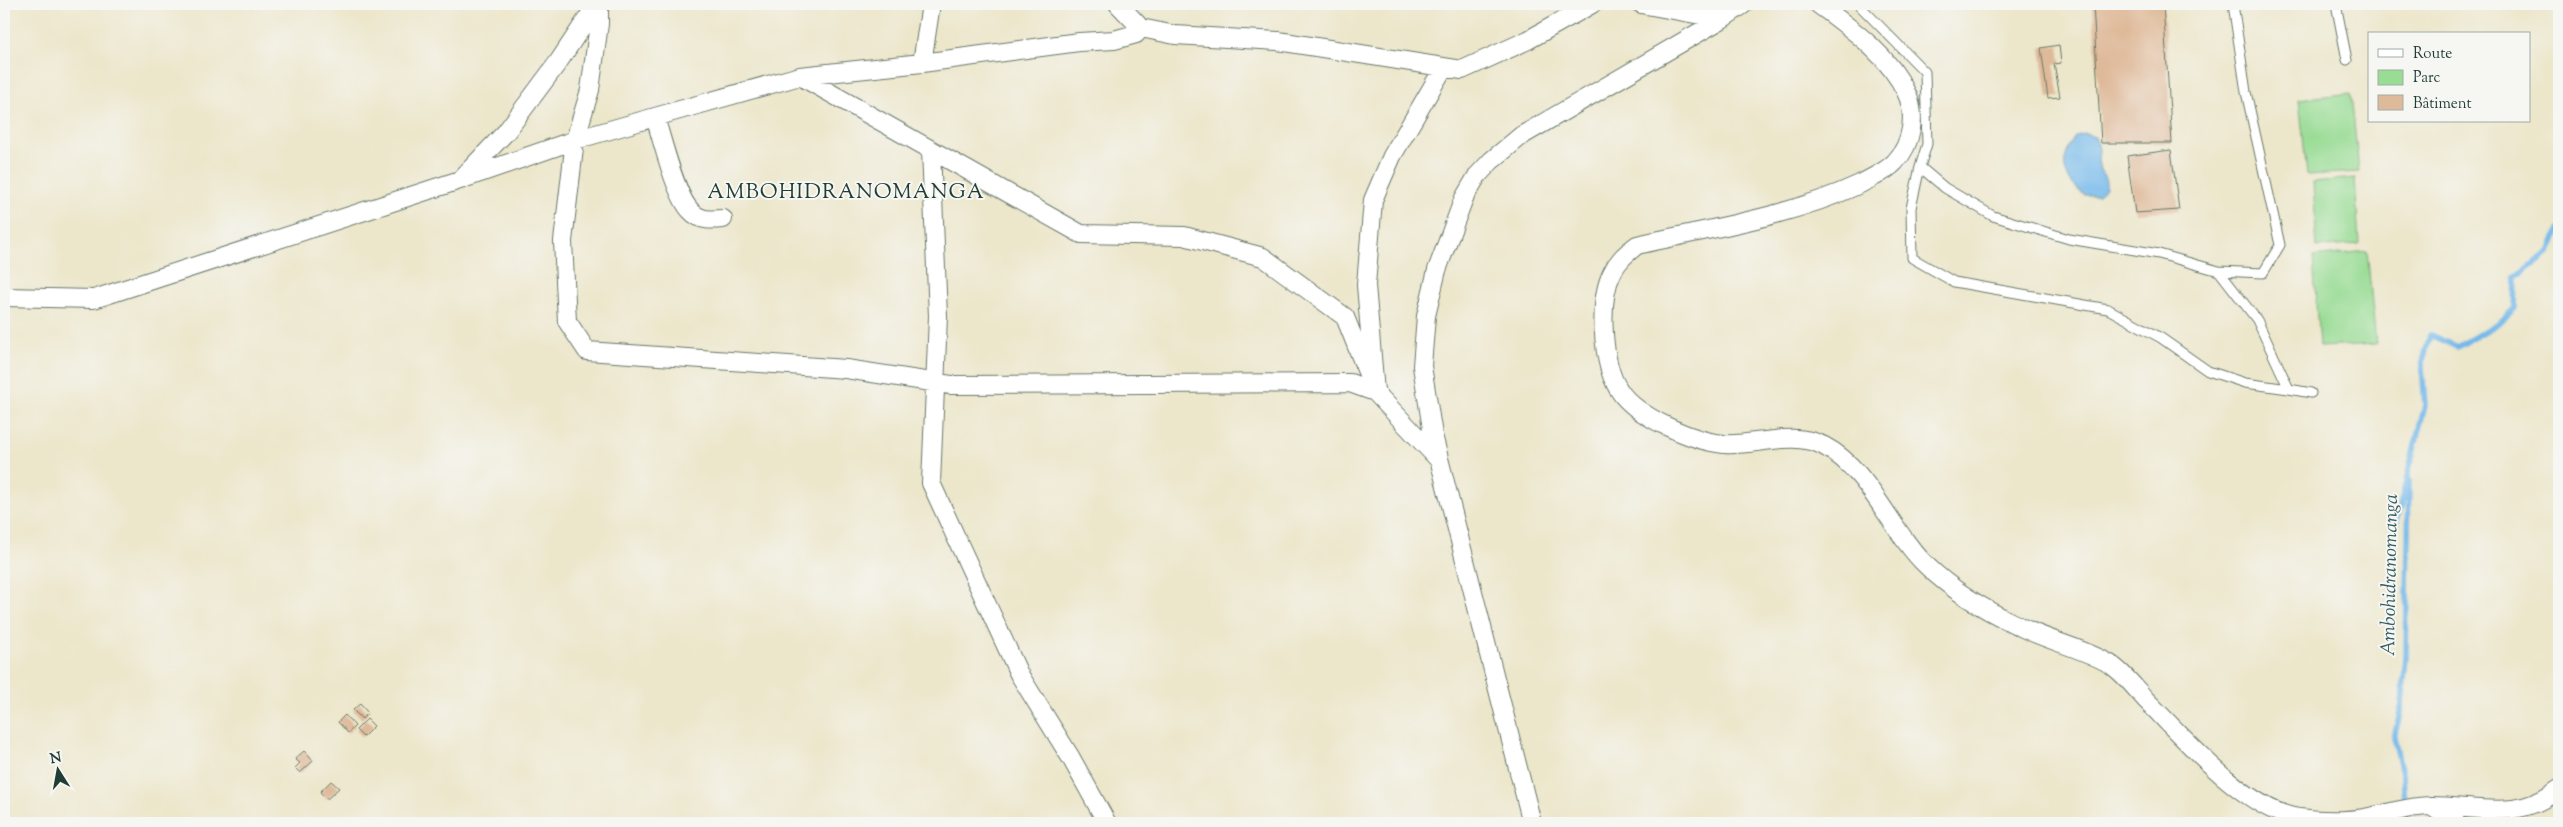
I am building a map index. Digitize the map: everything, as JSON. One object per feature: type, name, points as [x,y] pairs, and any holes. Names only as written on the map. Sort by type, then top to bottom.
[{"type":"street","points":[[598,4],[599,24],[590,90],[575,140],[563,241],[567,321],[587,351],[846,369],[951,385],[1350,383],[1375,392]]},
{"type":"street","points":[[460,180],[506,132],[559,61],[598,4]]},
{"type":"street","points":[[922,63],[931,4]]},
{"type":"street","points":[[1118,4],[1141,28],[1175,36],[1278,41],[1462,70],[1528,40],[1592,4]]},
{"type":"street","points":[[1641,4],[1722,19]]},
{"type":"street","points":[[1532,823],[1433,434],[1422,366],[1426,316],[1437,270],[1464,198],[1477,176],[1507,146],[1722,19],[1744,4]]},
{"type":"street","points":[[1818,4],[1855,32],[1878,54],[1906,92],[1912,108],[1912,126],[1906,147],[1895,163],[1877,175],[1835,195],[1787,212],[1637,246],[1619,259],[1606,287],[1604,328],[1610,369],[1619,390],[1634,407],[1661,424],[1723,444],[1793,439],[1812,442],[1830,450],[1841,458],[1862,481],[1912,552],[1928,568],[1963,595],[2018,626],[2079,649],[2113,666],[2174,729],[2259,804],[2282,815],[2303,818],[2366,818],[2399,809],[2430,806],[2493,810],[2513,809],[2534,806],[2559,789]]},
{"type":"street","points":[[4,296],[94,299],[460,180],[575,140],[800,76],[922,63],[1079,42],[1114,40],[1136,34],[1141,28]]},
{"type":"street","points":[[1375,392],[1366,285],[1373,200],[1392,156],[1444,67]]},
{"type":"street","points":[[800,76],[1081,234],[1184,236],[1263,258],[1345,317],[1375,392],[1441,462]]},
{"type":"street","points":[[655,117],[676,181],[691,212],[706,221],[723,219]]},
{"type":"street","points":[[931,150],[938,316],[931,483],[1019,674],[1071,758],[1107,823]]},
{"type":"street","points":[[2430,806],[2456,823]]},
{"type":"lane","points":[[1858,4],[1925,72],[1927,144],[1920,167],[1912,208],[1912,258],[1954,282],[2108,309],[2161,338],[2208,371],[2245,383],[2289,388],[2311,393]]},
{"type":"lane","points":[[1920,167],[1946,188],[1993,216],[2069,239],[2159,254],[2219,271],[2263,274],[2280,244],[2246,92],[2233,4]]},
{"type":"lane","points":[[2336,4],[2347,60]]},
{"type":"lane","points":[[2219,271],[2257,320],[2289,388]]},
{"type":"green space","points":[[2351,93],[2359,172],[2307,175],[2299,99]]},
{"type":"green space","points":[[2355,178],[2359,244],[2317,248],[2313,182]]},
{"type":"green space","points":[[2367,251],[2376,344],[2319,347],[2313,257]]},
{"type":"water","points":[[2086,134],[2095,137],[2099,147],[2098,161],[2105,179],[2106,188],[2098,195],[2084,195],[2070,181],[2065,168],[2067,153],[2075,136]]},
{"type":"building","points":[[2093,4],[2163,4],[2172,143],[2101,143]]},
{"type":"building","points":[[2059,45],[2061,63],[2054,64],[2060,97],[2048,98],[2041,48]]},
{"type":"building","points":[[2171,150],[2179,210],[2135,213],[2127,156]]},
{"type":"building","points":[[360,704],[368,713],[362,719],[353,710]]},
{"type":"building","points":[[345,715],[355,726],[348,733],[338,722]]},
{"type":"building","points":[[367,719],[374,726],[363,737],[356,730]]},
{"type":"building","points":[[304,751],[313,761],[300,773],[295,768],[300,763],[295,759]]},
{"type":"building","points":[[331,781],[339,788],[327,799],[320,792]]},
{"type":"waterway","name":"Ambohidranomanga","points":[[2407,823],[2403,777],[2394,738],[2402,705],[2406,657],[2409,481],[2393,534],[2425,405],[2422,366],[2430,335],[2457,347],[2499,323],[2515,308],[2516,277],[2550,252],[2559,230]]},
{"type":"district","name":"AMBOHIDRANOMANGA","points":[[846,193]]}]
